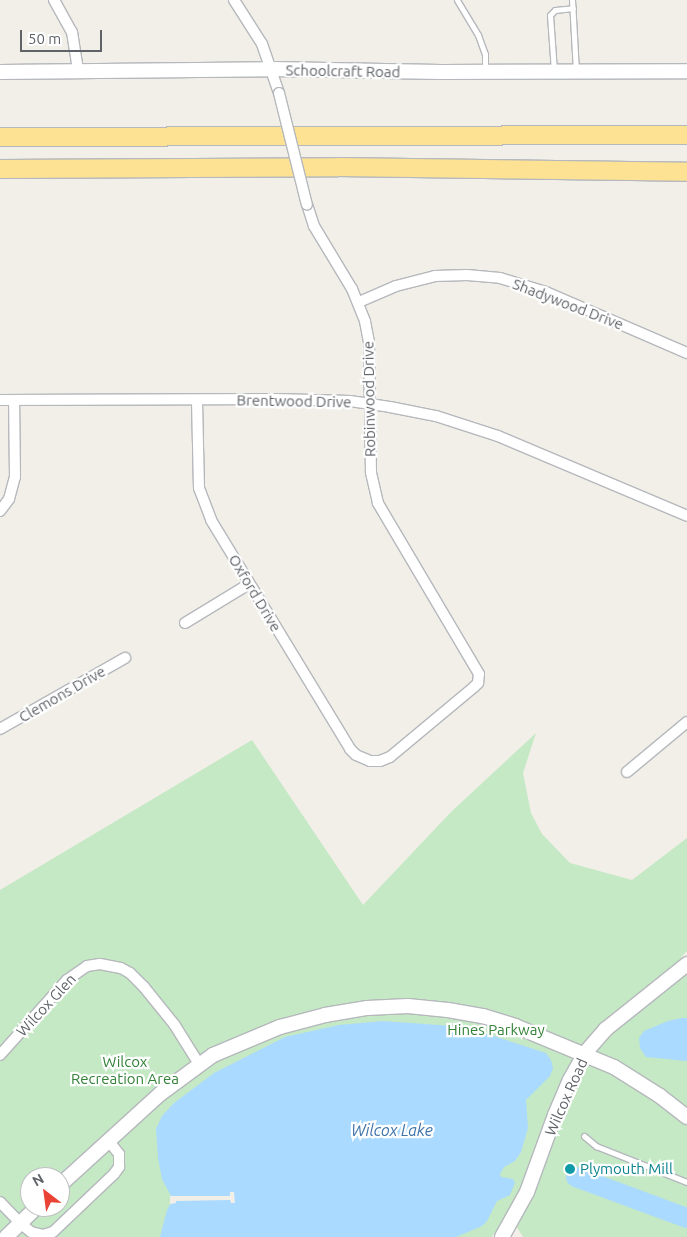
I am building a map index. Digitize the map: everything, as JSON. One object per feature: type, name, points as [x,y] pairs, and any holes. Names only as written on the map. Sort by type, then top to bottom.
[{"type":"highway","points":[[0,137],[687,135]]},
{"type":"highway","points":[[0,169],[338,167],[687,172]]},
{"type":"street","points":[[54,0],[72,32],[78,71]]},
{"type":"street","name":"Robinwood Drive","points":[[234,0],[262,45],[272,70],[307,205],[317,232],[359,302],[370,342],[371,472],[378,503],[478,670],[479,679],[474,687],[390,757],[380,761],[370,761]]},
{"type":"street","name":"Schoolcraft Road","points":[[0,72],[272,70],[687,71]]},
{"type":"street","name":"Shadywood Drive","points":[[359,302],[396,286],[435,276],[468,275],[500,278],[546,292],[687,352]]},
{"type":"street","name":"Brentwood Drive","points":[[0,400],[197,401],[285,399],[370,404],[436,416],[498,436],[687,516]]},
{"type":"street","points":[[0,511],[12,492],[16,477],[14,400]]},
{"type":"street","name":"Oxford Drive","points":[[197,401],[198,474],[202,499],[211,520],[350,749],[356,755],[370,761]]},
{"type":"street","points":[[185,623],[249,584]]},
{"type":"street","name":"Clemons Drive","points":[[0,729],[125,658]]},
{"type":"street","points":[[627,772],[687,722]]},
{"type":"street","name":"Wilcox Glen","points":[[0,1055],[67,980],[87,966],[100,964],[121,968],[135,977],[174,1024],[199,1064]]},
{"type":"street","name":"Wilcox Road","points":[[502,1237],[527,1192],[559,1106],[585,1053],[606,1029],[687,964]]},
{"type":"street","points":[[70,1176],[160,1094],[199,1064],[236,1044],[280,1027],[348,1010],[428,1007],[483,1016],[515,1026],[585,1053],[614,1067],[660,1096],[687,1117]]},
{"type":"street","points":[[0,1202],[20,1224],[37,1234],[48,1234],[87,1201],[119,1167],[119,1154],[108,1140]]},
{"type":"street","points":[[6,1237],[27,1217]]},
{"type":"lane","points":[[457,0],[478,35],[485,54],[485,72]]},
{"type":"lane","points":[[572,0],[576,72]]},
{"type":"lane","points":[[554,72],[550,15],[555,10],[573,8]]},
{"type":"lane","points":[[584,1136],[596,1146],[687,1182]]},
{"type":"green space","name":"Hines Parkway","points":[[536,733],[523,773],[531,813],[542,834],[570,863],[632,880],[687,838],[687,951],[681,957],[687,963],[687,1237],[523,1237],[508,1213],[492,1237],[0,1237],[0,890],[252,740],[363,905],[451,812]]},
{"type":"water","points":[[687,1018],[687,1061],[646,1057],[640,1048],[639,1038],[644,1031],[668,1021]]},
{"type":"water","name":"Wilcox Lake","points":[[383,1021],[466,1027],[546,1053],[551,1060],[553,1068],[550,1076],[526,1100],[528,1128],[521,1152],[515,1161],[504,1167],[500,1174],[501,1177],[513,1179],[515,1183],[510,1195],[497,1201],[487,1221],[482,1226],[456,1237],[160,1237],[167,1210],[171,1203],[171,1196],[162,1179],[156,1129],[162,1116],[174,1103],[214,1073],[285,1037],[339,1025]]},
{"type":"pier","points":[[230,1192],[234,1192],[235,1203],[231,1203],[230,1200],[176,1201],[176,1203],[170,1204],[170,1196],[230,1196]]},
{"type":"waterway","points":[[576,1177],[687,1218]]},
{"type":"place","name":"Plymouth Mill","points":[[570,1169]]},
{"type":"park label","name":"Wilcox Recreation Area","points":[[125,1070]]}]
